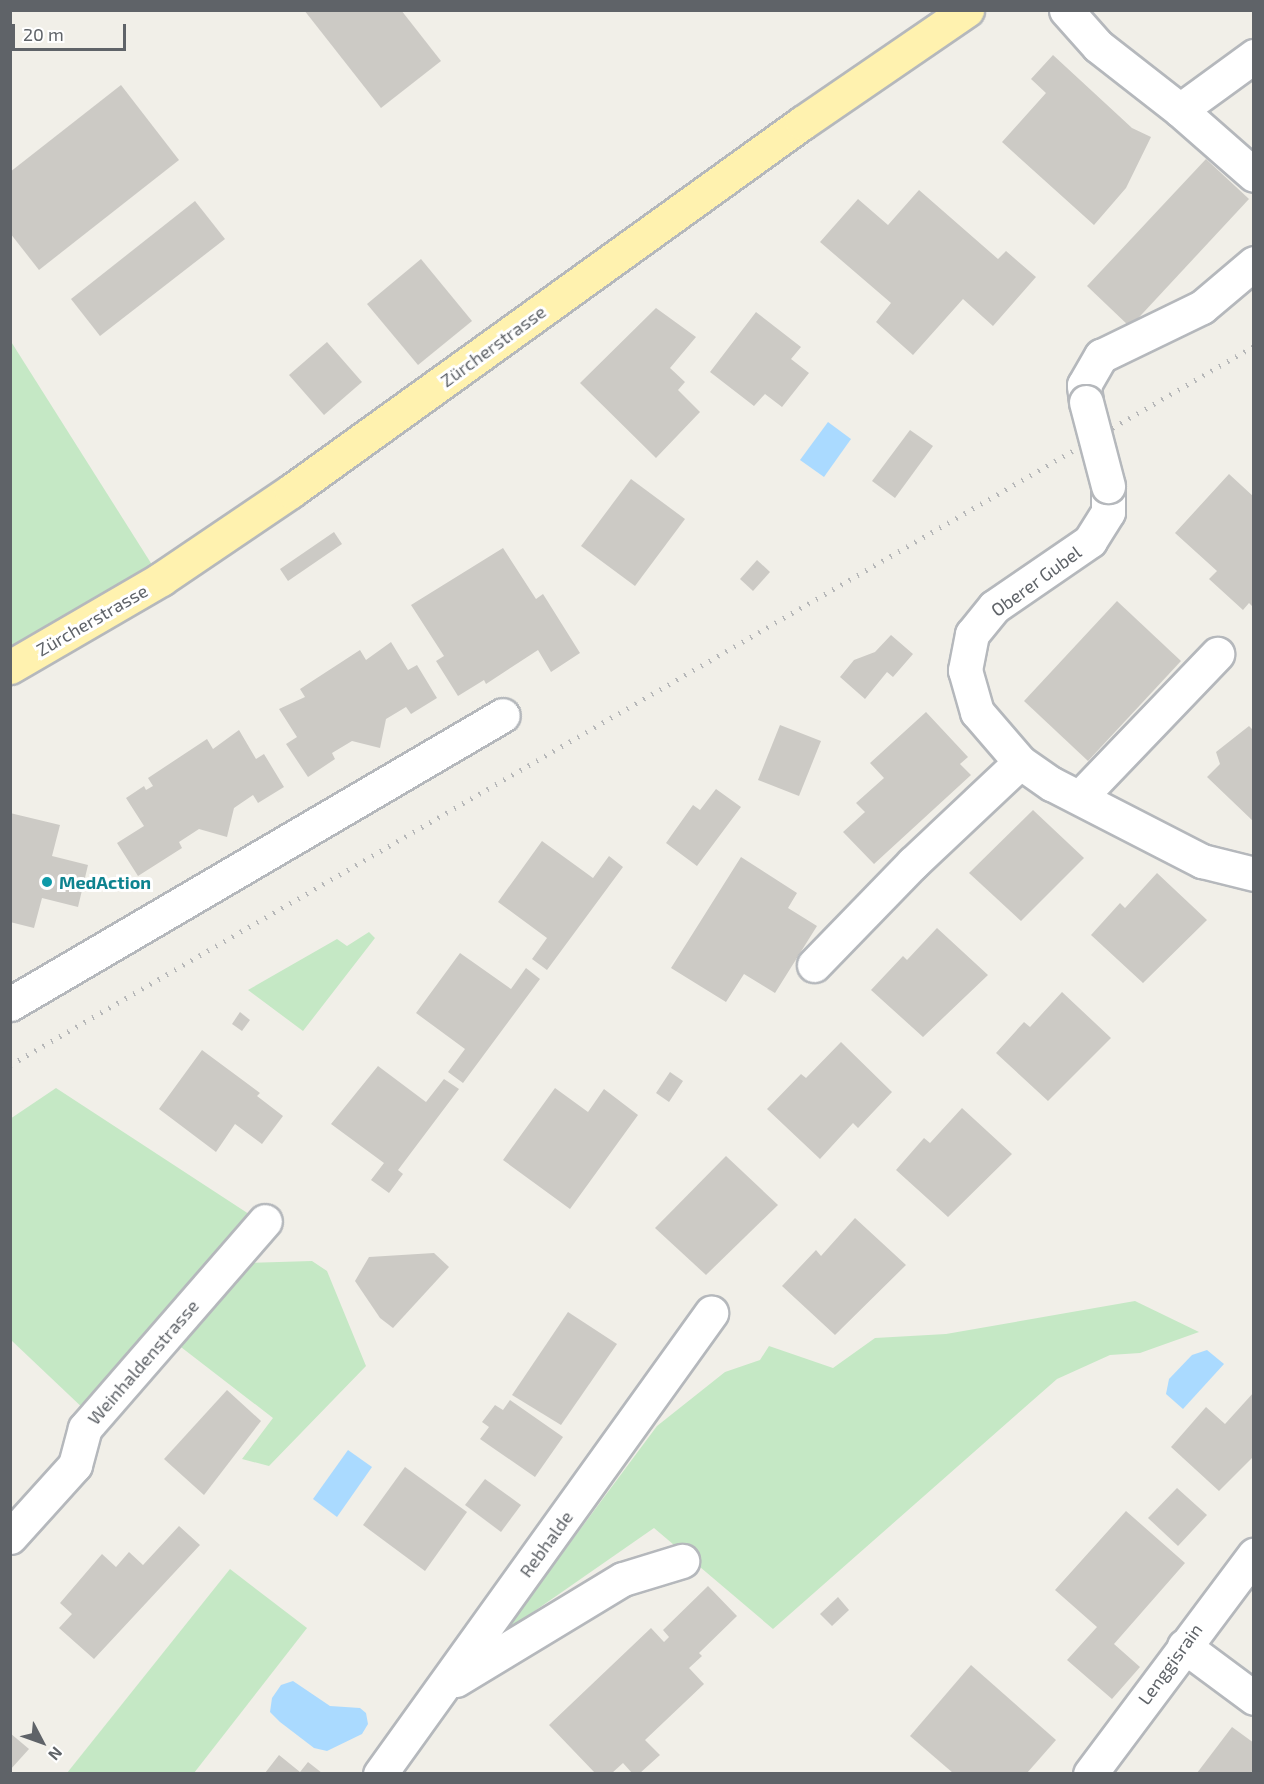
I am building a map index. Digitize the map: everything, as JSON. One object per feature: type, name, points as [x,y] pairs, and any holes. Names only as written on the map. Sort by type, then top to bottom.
[{"type":"main road","name":"Zürcherstrasse","points":[[10,667],[161,579],[291,491],[802,123],[967,10]]},
{"type":"street","points":[[1066,10],[1098,46],[1179,110],[1254,175]]},
{"type":"street","points":[[1179,110],[1254,56]]},
{"type":"street","name":"Oberer Gubel","points":[[1254,263],[1202,307],[1101,356],[1084,384],[1086,402],[1108,486],[1108,512],[1090,541],[994,607],[972,634],[965,670],[977,712],[1020,762],[1052,784],[1081,796],[1202,861],[1254,874]]},
{"type":"street","points":[[1081,796],[1216,654]]},
{"type":"street","points":[[10,1004],[503,715]]},
{"type":"street","points":[[814,965],[913,863],[1020,762]]},
{"type":"street","name":"Weinhaldenstrasse","points":[[10,1537],[75,1465],[85,1428],[266,1221]]},
{"type":"street","name":"Rebhalde","points":[[380,1773],[711,1313]]},
{"type":"street","name":"Lenggisrain","points":[[1090,1773],[1252,1555]]},
{"type":"street","points":[[441,1689],[623,1579],[681,1561]]},
{"type":"street","points":[[1184,1646],[1254,1698]]},
{"type":"green space","points":[[10,340],[161,579],[10,667]]},
{"type":"green space","points":[[369,932],[375,938],[303,1031],[248,990],[337,939],[347,946]]},
{"type":"green space","points":[[56,1088],[255,1218],[87,1412],[11,1340],[10,1119]]},
{"type":"green space","points":[[312,1261],[327,1271],[366,1366],[269,1466],[242,1459],[273,1418],[177,1344],[249,1263]]},
{"type":"green space","points":[[1135,1301],[1199,1332],[1140,1353],[1110,1355],[1057,1379],[773,1629],[654,1528],[503,1633],[657,1426],[725,1372],[760,1360],[769,1346],[833,1368],[875,1338],[946,1334]]},
{"type":"green space","points":[[230,1569],[307,1628],[194,1773],[67,1773]]},
{"type":"water","points":[[828,422],[851,439],[824,477],[800,460]]},
{"type":"water","points":[[1207,1350],[1224,1364],[1183,1409],[1166,1394],[1169,1379],[1192,1355]]},
{"type":"water","points":[[348,1450],[372,1467],[337,1517],[313,1499]]},
{"type":"water","points":[[293,1681],[330,1706],[360,1708],[366,1713],[368,1724],[362,1734],[327,1751],[314,1748],[280,1722],[270,1712],[272,1698],[281,1685]]},
{"type":"building","points":[[304,10],[401,10],[441,61],[381,108]]},
{"type":"building","points":[[1053,55],[1132,128],[1151,137],[1126,188],[1094,225],[1002,142],[1046,93],[1031,79]]},
{"type":"building","points":[[121,85],[179,160],[39,270],[10,233],[10,172]]},
{"type":"building","points":[[1206,159],[1249,199],[1130,327],[1087,286]]},
{"type":"building","points":[[919,190],[998,259],[1006,251],[1036,277],[993,326],[963,299],[913,355],[876,322],[891,303],[820,242],[858,199],[888,225]]},
{"type":"building","points":[[195,201],[225,239],[100,336],[71,299]]},
{"type":"building","points":[[421,259],[472,321],[418,365],[367,304]]},
{"type":"building","points":[[656,308],[696,337],[670,368],[685,382],[678,390],[700,412],[656,458],[580,383]]},
{"type":"building","points":[[756,312],[801,347],[791,359],[809,373],[782,407],[765,394],[754,406],[710,372]]},
{"type":"building","points":[[327,342],[362,382],[324,415],[289,375]]},
{"type":"building","points":[[910,430],[933,446],[895,498],[872,481]]},
{"type":"building","points":[[1229,474],[1254,497],[1254,608],[1249,603],[1243,610],[1209,579],[1217,571],[1175,533]]},
{"type":"building","points":[[631,479],[685,519],[635,586],[581,546]]},
{"type":"building","points":[[334,532],[342,544],[288,581],[280,569]]},
{"type":"building","points":[[503,548],[536,599],[543,594],[580,653],[551,672],[538,650],[486,684],[484,680],[458,696],[436,661],[444,656],[411,605]]},
{"type":"building","points":[[757,560],[770,572],[753,591],[740,579]]},
{"type":"building","points":[[1117,601],[1181,661],[1088,761],[1024,701]]},
{"type":"building","points":[[891,635],[913,654],[893,677],[887,672],[865,699],[840,677],[854,660],[875,652]]},
{"type":"building","points":[[391,642],[408,670],[417,665],[437,698],[411,714],[406,707],[386,719],[380,748],[352,741],[332,753],[335,759],[308,777],[286,744],[297,737],[279,709],[305,697],[300,689],[360,650],[366,660]]},
{"type":"building","points":[[926,712],[968,757],[960,764],[971,775],[874,864],[843,832],[865,812],[856,803],[884,778],[870,763]]},
{"type":"building","points":[[780,725],[821,741],[799,796],[758,780]]},
{"type":"building","points":[[1249,726],[1254,731],[1254,822],[1207,777],[1220,764],[1216,752]]},
{"type":"building","points":[[239,730],[256,759],[264,754],[284,787],[258,803],[253,795],[234,808],[227,837],[199,829],[179,842],[182,848],[138,876],[117,843],[144,826],[126,798],[144,786],[146,790],[153,786],[148,778],[207,739],[213,749]]},
{"type":"building","points":[[716,789],[741,807],[697,866],[666,843],[693,805],[700,810]]},
{"type":"building","points":[[1033,810],[1084,858],[1021,921],[969,873]]},
{"type":"building","name":"MedAction","points":[[10,813],[60,825],[52,856],[88,865],[78,907],[42,898],[34,928],[10,922]]},
{"type":"building","points":[[542,841],[593,878],[609,856],[623,867],[547,970],[532,959],[547,938],[498,902]]},
{"type":"building","points":[[741,857],[797,893],[788,908],[817,926],[775,993],[744,974],[726,1002],[671,968]]},
{"type":"building","points":[[1157,873],[1207,920],[1143,983],[1091,935],[1120,903],[1125,908]]},
{"type":"building","points":[[937,928],[988,975],[923,1037],[871,990],[903,956],[907,960]]},
{"type":"building","points":[[460,953],[511,989],[526,968],[540,979],[463,1083],[448,1072],[465,1049],[416,1013]]},
{"type":"building","points":[[1062,992],[1111,1038],[1048,1101],[996,1053],[1024,1022],[1030,1027]]},
{"type":"building","points":[[240,1012],[250,1020],[242,1031],[232,1024]]},
{"type":"building","points":[[841,1042],[892,1092],[858,1128],[853,1123],[820,1159],[767,1109],[801,1074],[806,1078]]},
{"type":"building","points":[[202,1050],[260,1093],[257,1096],[283,1116],[262,1144],[235,1124],[216,1152],[159,1109]]},
{"type":"building","points":[[378,1066],[426,1102],[444,1079],[459,1089],[398,1170],[403,1174],[389,1193],[371,1180],[384,1163],[331,1124]]},
{"type":"building","points":[[670,1072],[683,1081],[669,1102],[656,1093]]},
{"type":"building","points":[[555,1088],[588,1112],[604,1089],[638,1115],[570,1209],[503,1160]]},
{"type":"building","points":[[962,1108],[1012,1154],[948,1217],[896,1170],[924,1138],[930,1143]]},
{"type":"building","points":[[726,1156],[778,1205],[706,1275],[655,1228]]},
{"type":"building","points":[[855,1218],[906,1265],[835,1335],[782,1286],[816,1250],[821,1256]]},
{"type":"building","points":[[434,1253],[449,1267],[393,1328],[380,1318],[355,1281],[369,1257]]},
{"type":"building","points":[[568,1312],[617,1344],[561,1425],[512,1395]]},
{"type":"building","points":[[227,1390],[261,1421],[204,1495],[164,1459]]},
{"type":"building","points":[[1254,1392],[1254,1456],[1219,1491],[1171,1447],[1206,1407],[1225,1424]]},
{"type":"building","points":[[510,1400],[563,1437],[535,1477],[480,1439],[489,1427],[482,1422],[495,1405],[503,1410]]},
{"type":"building","points":[[405,1467],[467,1512],[425,1571],[363,1525]]},
{"type":"building","points":[[485,1479],[521,1505],[501,1532],[465,1505]]},
{"type":"building","points":[[1177,1488],[1207,1515],[1178,1546],[1148,1518]]},
{"type":"building","points":[[1126,1511],[1185,1563],[1114,1644],[1140,1667],[1112,1699],[1067,1660],[1097,1627],[1055,1590]]},
{"type":"building","points":[[179,1526],[200,1545],[94,1659],[59,1628],[72,1614],[60,1603],[102,1554],[116,1567],[129,1552],[143,1565]]},
{"type":"building","points":[[708,1586],[737,1616],[699,1653],[702,1656],[689,1668],[704,1684],[645,1740],[660,1755],[640,1773],[632,1773],[623,1763],[612,1773],[595,1773],[549,1725],[651,1628],[664,1642],[669,1637],[663,1630]]},
{"type":"building","points":[[838,1597],[849,1610],[832,1626],[820,1614]]},
{"type":"building","points":[[971,1665],[1056,1740],[1027,1773],[953,1773],[910,1736]]},
{"type":"building","points":[[1232,1727],[1254,1743],[1254,1773],[1197,1773]]},
{"type":"building","points":[[10,1733],[29,1749],[10,1770]]},
{"type":"building","points":[[279,1755],[300,1772],[308,1762],[322,1773],[265,1773]]},
{"type":"railway","points":[[10,1065],[1254,346]]},
{"type":"place","name":"MedAction","points":[[47,882]]}]
